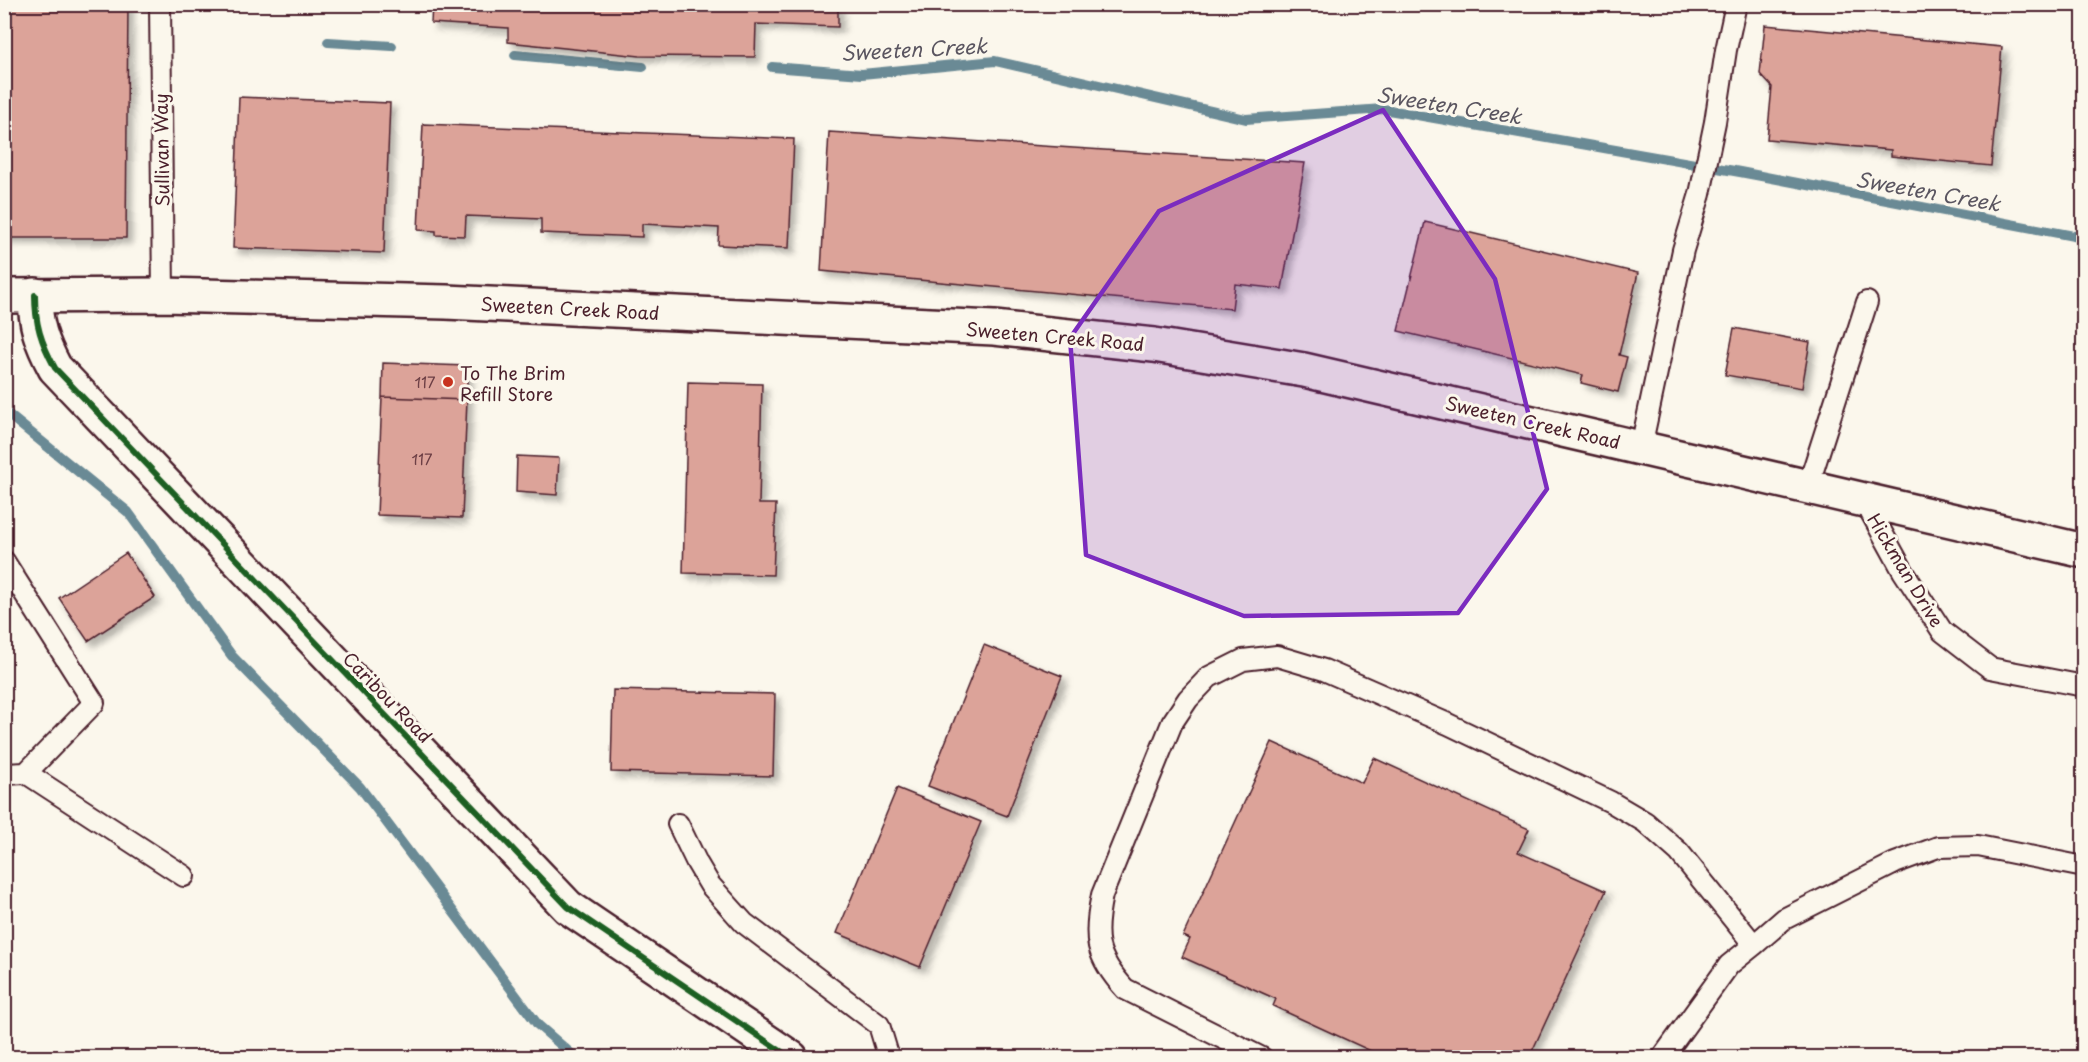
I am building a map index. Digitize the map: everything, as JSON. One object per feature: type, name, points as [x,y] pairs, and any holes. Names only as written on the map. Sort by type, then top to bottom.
[{"type":"main road","name":"Sweeten Creek Road","points":[[20,295],[163,295],[458,302],[982,328],[1143,344],[1304,370],[2084,551]]},
{"type":"main road","name":"Caribou Road","points":[[20,295],[35,315],[41,343],[55,368],[567,906],[791,1058]]},
{"type":"lane","name":"Sullivan Way","points":[[160,4],[163,295]]},
{"type":"lane","points":[[1641,447],[1683,250],[1700,194],[1736,4]]},
{"type":"lane","points":[[1808,486],[1867,302]]},
{"type":"lane","name":"Hickman Drive","points":[[1864,500],[1903,571],[1942,631],[1990,668],[2084,686]]},
{"type":"lane","points":[[4,561],[94,703],[26,773]]},
{"type":"lane","points":[[1263,1058],[1125,989],[1110,972],[1099,949],[1096,922],[1102,895],[1172,723],[1188,699],[1209,678],[1243,660],[1277,656],[1324,670],[1448,724],[1611,802],[1645,822],[1679,852],[1754,945]]},
{"type":"lane","points":[[4,774],[26,773],[184,876]]},
{"type":"lane","points":[[678,824],[710,885],[744,922],[879,1025],[889,1058]]},
{"type":"lane","points":[[1662,1058],[1729,965],[1784,920],[1895,863],[1938,847],[1978,846],[2084,867]]},
{"type":"highlighted area","points":[[1383,110],[1495,279],[1547,489],[1458,613],[1244,616],[1086,555],[1070,338],[1159,211]]},
{"type":"building","points":[[4,4],[128,4],[126,238],[4,238]]},
{"type":"building","points":[[432,4],[838,4],[838,27],[756,24],[755,57],[640,56],[508,42],[508,28],[431,23]]},
{"type":"building","points":[[1765,25],[2002,47],[1991,166],[1891,156],[1891,150],[1767,139],[1772,87],[1760,74]]},
{"type":"building","points":[[239,97],[390,103],[384,253],[233,248]]},
{"type":"building","points":[[423,124],[794,139],[789,248],[718,245],[719,228],[642,224],[642,237],[541,233],[541,219],[466,216],[465,236],[436,235],[436,231],[418,230]]},
{"type":"building","points":[[829,132],[1305,163],[1282,289],[1235,284],[1232,309],[821,271]]},
{"type":"building","points":[[1425,222],[1638,273],[1619,355],[1627,357],[1618,392],[1581,383],[1583,375],[1398,331]]},
{"type":"building","points":[[1734,328],[1810,342],[1802,388],[1725,375]]},
{"type":"building","points":[[383,363],[467,366],[467,400],[382,397]]},
{"type":"building","points":[[688,382],[762,384],[759,504],[776,504],[773,575],[683,573]]},
{"type":"building","points":[[382,397],[467,400],[462,518],[377,515]]},
{"type":"building","points":[[517,456],[559,458],[557,495],[516,492]]},
{"type":"building","points":[[126,553],[155,597],[88,641],[59,598]]},
{"type":"building","points":[[984,645],[1062,676],[1007,816],[928,786]]},
{"type":"building","points":[[613,690],[775,694],[773,776],[611,772]]},
{"type":"building","points":[[1272,742],[1362,783],[1374,758],[1529,829],[1518,852],[1606,891],[1529,1058],[1386,1058],[1273,1006],[1276,999],[1182,957],[1190,939],[1183,936]]},
{"type":"building","points":[[897,788],[981,822],[920,967],[837,933]]},
{"type":"waterway","name":"Sweeten Creek","points":[[328,42],[392,46]]},
{"type":"waterway","name":"Sweeten Creek","points":[[515,55],[643,67]]},
{"type":"waterway","name":"Sweeten Creek","points":[[772,67],[862,74],[995,61],[1246,119],[1383,109],[1740,172],[2084,238]]},
{"type":"waterway","points":[[4,411],[128,512],[232,656],[360,787],[538,1025],[576,1058]]},
{"type":"cycle path","points":[[35,295],[40,333],[55,368],[568,907],[791,1058]]},
{"type":"place","name":"To The Brim Refill Store","points":[[448,382]]}]
